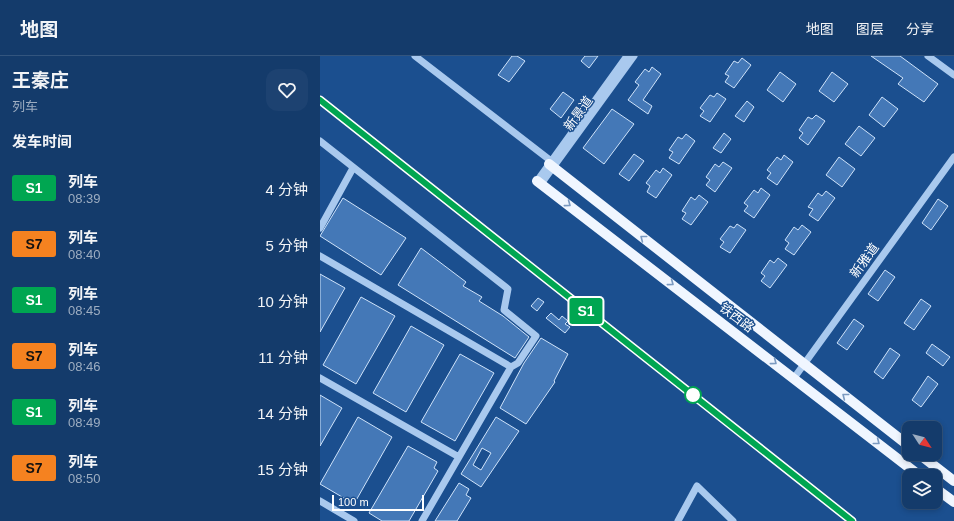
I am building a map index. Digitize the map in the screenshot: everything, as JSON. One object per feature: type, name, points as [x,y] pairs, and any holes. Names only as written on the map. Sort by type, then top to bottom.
[{"type":"main road","name":"铁西路","points":[[552,164],[902,441]]},
{"type":"main road","name":"铁西路","points":[[539,182],[911,469]]},
{"type":"main road","points":[[929,461],[954,481]]},
{"type":"main road","points":[[942,493],[954,502]]},
{"type":"street","points":[[415,56],[552,164]]},
{"type":"street","name":"新景道","points":[[539,182],[627,56]]},
{"type":"street","name":"新景道","points":[[552,164],[634,56]]},
{"type":"street","points":[[928,56],[954,75]]},
{"type":"street","points":[[320,140],[508,289],[504,310],[536,336],[518,364],[511,367],[422,521]]},
{"type":"street","name":"新雅道","points":[[806,366],[954,157]]},
{"type":"street","name":"新雅道","points":[[796,379],[954,165]]},
{"type":"street","points":[[320,228],[354,168]]},
{"type":"street","points":[[320,256],[511,367]]},
{"type":"street","points":[[320,378],[459,457]]},
{"type":"street","points":[[678,521],[697,486],[733,521]]},
{"type":"street","points":[[320,501],[354,521]]},
{"type":"building","points":[[512,56],[517,56],[525,61],[509,82],[498,75]]},
{"type":"building","points":[[585,56],[598,56],[589,68],[581,61]]},
{"type":"building","points":[[871,56],[900,56],[938,84],[924,102],[898,84],[903,78]]},
{"type":"building","points":[[742,58],[751,65],[734,88],[725,82],[729,76],[725,74],[734,61],[738,63]]},
{"type":"building","points":[[652,67],[661,74],[643,100],[652,106],[648,114],[628,100],[639,85],[635,82],[645,69],[649,72]]},
{"type":"building","points":[[780,72],[796,84],[783,102],[767,90]]},
{"type":"building","points":[[832,72],[848,84],[834,102],[819,91]]},
{"type":"building","points":[[563,92],[574,100],[561,118],[550,109]]},
{"type":"building","points":[[717,93],[726,99],[710,122],[700,116],[704,111],[700,108],[710,95],[714,97]]},
{"type":"building","points":[[882,97],[898,109],[884,127],[869,115]]},
{"type":"building","points":[[747,101],[754,107],[744,122],[735,116]]},
{"type":"building","points":[[612,109],[634,124],[604,164],[583,148]]},
{"type":"building","points":[[816,115],[825,121],[808,145],[799,138],[803,133],[799,130],[808,117],[812,119]]},
{"type":"building","points":[[859,126],[875,138],[861,156],[845,144]]},
{"type":"building","points":[[724,133],[731,139],[721,153],[713,148]]},
{"type":"building","points":[[686,134],[695,141],[679,164],[669,158],[673,152],[669,150],[678,137],[682,139]]},
{"type":"building","points":[[634,154],[644,161],[629,181],[619,174]]},
{"type":"building","points":[[784,155],[793,162],[777,185],[767,178],[771,173],[767,170],[777,157],[781,160]]},
{"type":"building","points":[[839,157],[855,169],[842,187],[826,175]]},
{"type":"building","points":[[723,162],[732,168],[715,192],[706,185],[710,180],[706,177],[715,164],[719,167]]},
{"type":"building","points":[[663,168],[672,175],[656,198],[647,192],[650,186],[646,183],[656,170],[660,173]]},
{"type":"building","points":[[761,188],[770,195],[754,218],[744,211],[748,206],[744,203],[754,190],[758,193]]},
{"type":"building","points":[[826,191],[835,198],[818,221],[809,215],[813,209],[808,207],[818,193],[822,196]]},
{"type":"building","points":[[699,195],[708,202],[691,225],[682,219],[686,213],[682,211],[691,197],[695,200]]},
{"type":"building","points":[[343,198],[406,238],[381,275],[320,236]]},
{"type":"building","points":[[938,199],[948,206],[931,230],[922,223]]},
{"type":"building","points":[[737,224],[746,230],[730,253],[720,247],[724,242],[720,239],[730,226],[734,228]]},
{"type":"building","points":[[802,225],[811,232],[794,255],[785,249],[789,243],[785,240],[794,227],[798,230]]},
{"type":"building","points":[[421,248],[466,282],[463,286],[482,297],[479,301],[503,316],[529,337],[515,358],[398,285]]},
{"type":"building","points":[[778,258],[787,265],[770,288],[761,281],[765,276],[761,273],[770,260],[774,263]]},
{"type":"building","points":[[885,270],[895,277],[878,301],[868,294]]},
{"type":"building","points":[[320,274],[345,288],[320,332]]},
{"type":"building","points":[[361,297],[395,316],[356,384],[323,365]]},
{"type":"building","points":[[538,298],[544,302],[537,311],[531,306]]},
{"type":"building","points":[[921,299],[931,306],[914,330],[904,323]]},
{"type":"building","points":[[551,313],[559,320],[562,316],[568,321],[565,324],[570,327],[565,333],[546,318]]},
{"type":"building","points":[[854,319],[864,326],[847,350],[837,343]]},
{"type":"building","points":[[411,326],[444,345],[406,412],[373,393]]},
{"type":"building","points":[[541,338],[568,354],[554,381],[555,382],[526,424],[500,408],[524,363]]},
{"type":"building","points":[[932,344],[950,357],[943,366],[926,353]]},
{"type":"building","points":[[890,348],[900,355],[883,379],[874,372]]},
{"type":"building","points":[[460,354],[494,373],[455,441],[421,422]]},
{"type":"building","points":[[928,376],[938,384],[921,407],[912,400]]},
{"type":"building","points":[[320,395],[342,408],[320,446]]},
{"type":"building","points":[[358,417],[392,437],[354,504],[320,484]]},
{"type":"building","points":[[496,417],[519,431],[481,487],[461,474]],"holes":[[[482,448],[491,453],[481,470],[473,465]]]},
{"type":"building","points":[[408,446],[437,462],[434,468],[438,471],[409,521],[382,521],[369,513]]},
{"type":"building","points":[[459,483],[469,489],[466,495],[471,498],[457,521],[435,521]]},
{"type":"railway","points":[[320,100],[852,521]]},
{"type":"train","name":"S1","points":[[320,100],[852,521]]}]
